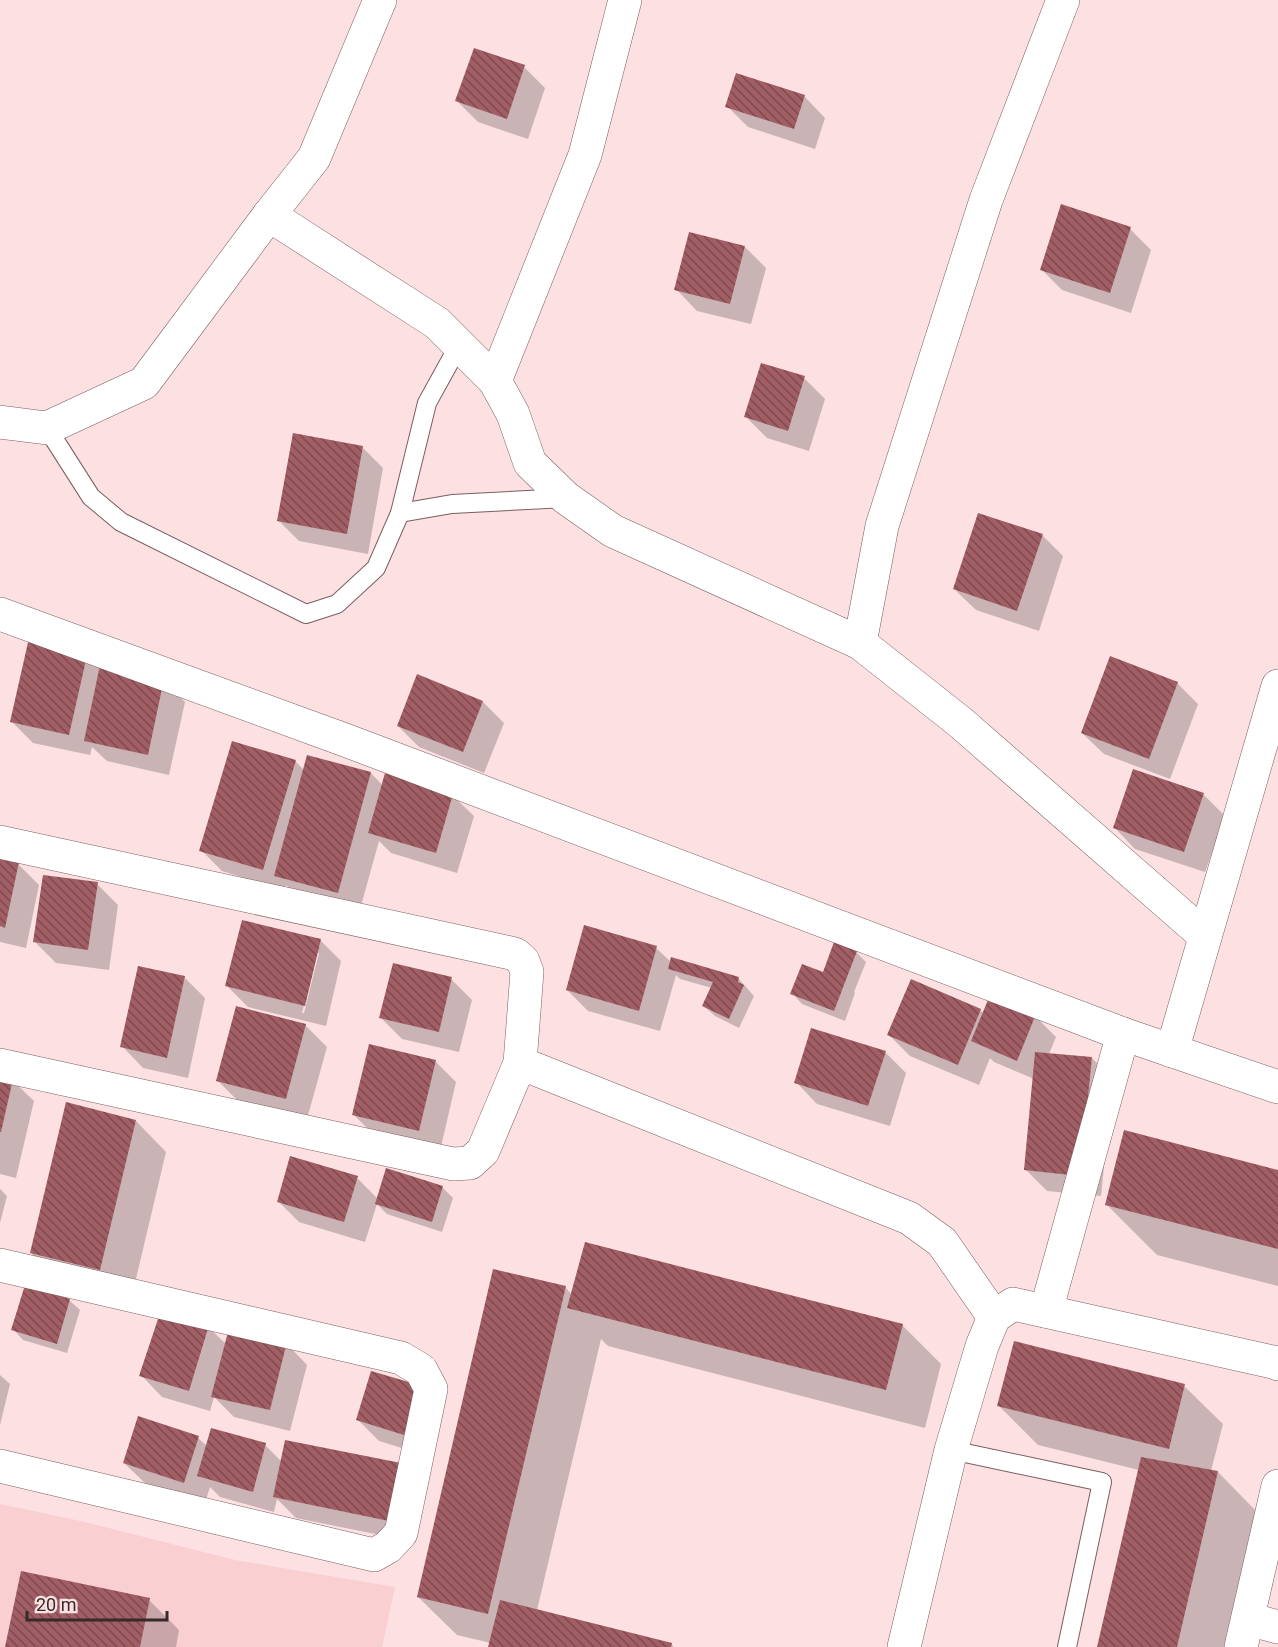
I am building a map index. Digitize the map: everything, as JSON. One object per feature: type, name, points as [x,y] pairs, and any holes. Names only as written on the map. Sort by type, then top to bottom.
[{"type":"street","points":[[0,422],[47,428],[144,383],[314,158],[380,0]]},
{"type":"street","points":[[495,381],[585,155],[625,0]]},
{"type":"street","points":[[860,643],[882,526],[986,200],[1063,0]]},
{"type":"street","points":[[269,215],[437,323],[495,381],[513,414],[530,463],[566,498],[613,531],[860,643],[960,722],[1205,936]]},
{"type":"street","points":[[0,614],[355,744],[1124,1034],[1278,1087]]},
{"type":"street","points":[[1172,1051],[1278,686]]},
{"type":"street","points":[[0,842],[515,954],[523,961],[526,972],[520,1064],[483,1150],[470,1163],[453,1164],[0,1065]]},
{"type":"street","points":[[1046,1311],[1124,1034]]},
{"type":"street","points":[[520,1064],[909,1218],[942,1242],[994,1317]]},
{"type":"street","points":[[0,1265],[401,1358],[421,1370],[431,1389],[401,1533],[388,1547],[374,1554],[0,1466]]},
{"type":"street","points":[[904,1647],[951,1450],[982,1346],[994,1317],[1012,1304],[1278,1365]]},
{"type":"street","points":[[1256,1631],[1278,1486]]},
{"type":"lane","points":[[47,428],[91,497],[120,522],[306,614],[337,604],[376,567],[400,513],[426,403],[459,345]]},
{"type":"lane","points":[[400,513],[452,504],[566,498]]},
{"type":"lane","points":[[951,1450],[1101,1482],[1067,1647]]},
{"type":"shaded area","points":[[0,1504],[85,1522],[235,1560],[395,1587],[382,1647],[0,1647]]},
{"type":"building","points":[[474,48],[525,65],[507,119],[455,101]]},
{"type":"building","points":[[736,73],[805,95],[794,129],[725,107]]},
{"type":"building","points":[[1061,204],[1131,227],[1110,293],[1040,270]]},
{"type":"building","points":[[689,232],[745,246],[730,304],[674,290]]},
{"type":"building","points":[[761,363],[805,376],[788,431],[744,417]]},
{"type":"building","points":[[293,433],[363,446],[347,534],[277,521]]},
{"type":"building","points":[[978,513],[1043,534],[1017,611],[953,589]]},
{"type":"building","points":[[29,638],[88,651],[69,735],[10,722]]},
{"type":"building","points":[[1110,656],[1178,682],[1149,759],[1081,733]]},
{"type":"building","points":[[100,665],[164,679],[148,755],[84,741]]},
{"type":"building","points":[[417,674],[483,701],[463,752],[397,726]]},
{"type":"building","points":[[232,741],[296,760],[263,870],[199,851]]},
{"type":"building","points":[[307,755],[371,772],[338,893],[274,876]]},
{"type":"building","points":[[1133,769],[1204,793],[1184,852],[1113,828]]},
{"type":"building","points":[[385,773],[453,794],[436,853],[368,833]]},
{"type":"building","points":[[0,858],[19,862],[5,928],[0,926]]},
{"type":"building","points":[[43,875],[98,882],[88,950],[33,942]]},
{"type":"building","points":[[242,920],[321,939],[305,1006],[225,986]]},
{"type":"building","points":[[584,925],[657,946],[639,1011],[566,990]]},
{"type":"building","points":[[834,942],[857,951],[834,1011],[790,994],[802,964],[823,972]]},
{"type":"building","points":[[671,957],[739,977],[738,982],[744,985],[729,1019],[702,1006],[713,982],[668,969]]},
{"type":"building","points":[[393,963],[452,977],[439,1032],[379,1018]]},
{"type":"building","points":[[138,966],[185,976],[167,1058],[120,1047]]},
{"type":"building","points":[[911,979],[981,1009],[958,1065],[887,1035]]},
{"type":"building","points":[[990,995],[1036,1014],[1017,1061],[971,1041]]},
{"type":"building","points":[[236,1006],[306,1024],[286,1099],[216,1081]]},
{"type":"building","points":[[811,1028],[886,1051],[868,1106],[794,1083]]},
{"type":"building","points":[[369,1044],[436,1060],[419,1131],[352,1115]]},
{"type":"building","points":[[1035,1052],[1092,1057],[1080,1176],[1024,1170]]},
{"type":"building","points":[[0,1076],[13,1079],[1,1132],[0,1132]]},
{"type":"building","points":[[66,1102],[136,1120],[100,1270],[30,1253]]},
{"type":"building","points":[[1124,1130],[1278,1170],[1278,1249],[1105,1205]]},
{"type":"building","points":[[290,1156],[358,1176],[344,1222],[277,1202]]},
{"type":"building","points":[[386,1168],[443,1186],[432,1222],[375,1204]]},
{"type":"building","points":[[585,1242],[903,1324],[886,1390],[567,1308]]},
{"type":"building","points":[[493,1269],[566,1286],[488,1614],[417,1597]]},
{"type":"building","points":[[25,1285],[70,1299],[57,1344],[11,1330]]},
{"type":"building","points":[[161,1310],[209,1325],[189,1391],[139,1376]]},
{"type":"building","points":[[229,1328],[287,1342],[270,1410],[211,1397]]},
{"type":"building","points":[[1014,1341],[1185,1384],[1169,1449],[997,1406]]},
{"type":"building","points":[[371,1371],[419,1385],[404,1435],[356,1420]]},
{"type":"building","points":[[138,1416],[199,1436],[184,1483],[123,1463]]},
{"type":"building","points":[[211,1428],[266,1443],[253,1492],[197,1476]]},
{"type":"building","points":[[285,1440],[401,1463],[389,1521],[273,1497]]},
{"type":"building","points":[[1141,1457],[1218,1471],[1177,1647],[1097,1647]]},
{"type":"building","points":[[21,1571],[150,1598],[140,1647],[5,1647]]},
{"type":"building","points":[[500,1600],[672,1643],[671,1647],[488,1647]]}]
